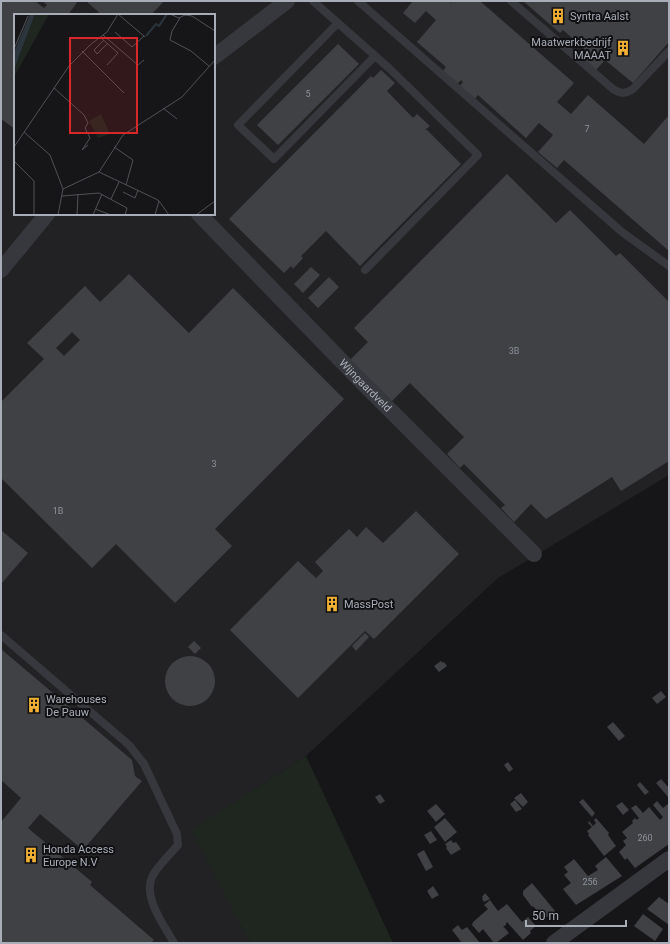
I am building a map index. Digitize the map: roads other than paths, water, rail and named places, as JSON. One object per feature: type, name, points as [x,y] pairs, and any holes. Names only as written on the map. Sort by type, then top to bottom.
[{"type":"street","points":[[215,56],[287,1]]},
{"type":"street","points":[[1,270],[46,215]]},
{"type":"street","name":"Wijngaardveld","points":[[200,215],[360,380],[534,554]]},
{"type":"street","points":[[554,943],[669,860]]},
{"type":"lane","points":[[312,1],[375,56],[478,155],[365,270]]},
{"type":"lane","points":[[358,1],[622,232],[669,266]]},
{"type":"lane","points":[[511,1],[618,92],[628,92],[633,89],[669,51]]},
{"type":"lane","points":[[338,23],[238,125],[274,159],[375,56]]},
{"type":"lane","points":[[1,635],[129,745],[144,764],[177,834],[178,845],[153,875],[149,887],[151,900],[174,943]]},
{"type":"place","name":"Syntra Aalst","points":[[558,16]]},
{"type":"place","name":"Maatwerkbedrijf MAAAT","points":[[623,48]]},
{"type":"place","name":"MassPost","points":[[332,604]]},
{"type":"place","name":"Warehouses De Pauw","points":[[34,705]]},
{"type":"place","name":"Honda Access Europe N.V","points":[[31,855]]}]
